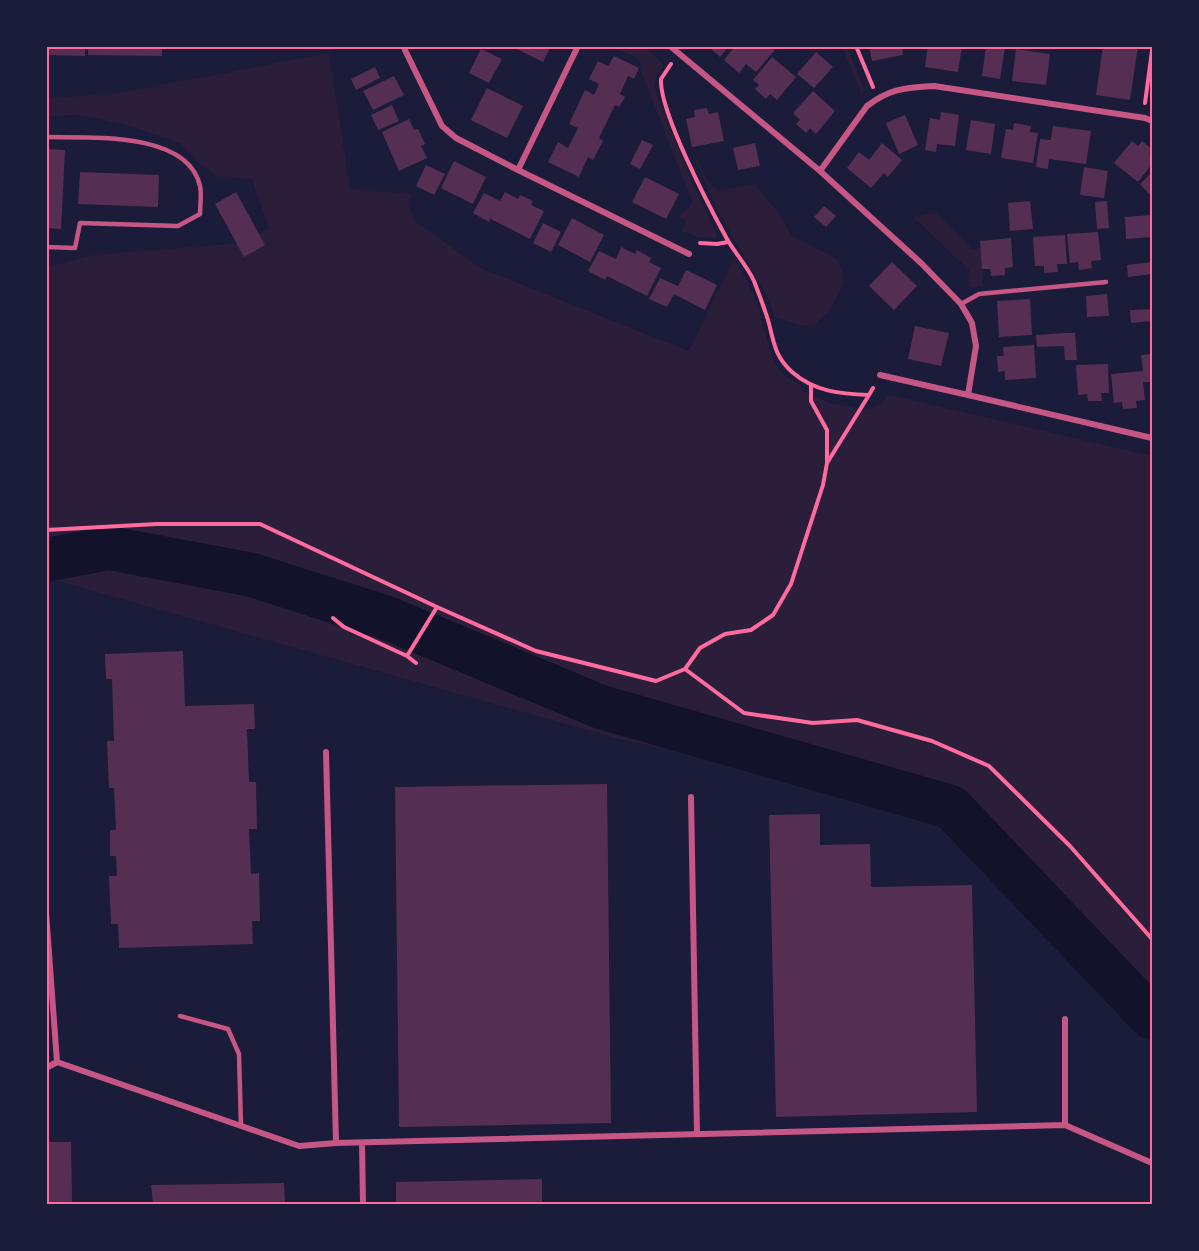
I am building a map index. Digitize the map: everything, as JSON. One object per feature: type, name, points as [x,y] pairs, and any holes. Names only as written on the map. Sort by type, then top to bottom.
[{"type":"street","points":[[403,46],[442,126],[456,138],[688,254]]},
{"type":"street","points":[[518,170],[578,46]]},
{"type":"street","points":[[670,46],[820,171],[921,263],[961,304],[972,323],[976,346],[968,395]]},
{"type":"street","points":[[820,171],[867,106],[877,98],[899,88],[934,86],[1152,120]]},
{"type":"street","points":[[880,375],[1152,438]]},
{"type":"street","points":[[326,752],[336,1143]]},
{"type":"street","points":[[691,797],[697,1134]]},
{"type":"street","points":[[46,912],[57,1062]]},
{"type":"street","points":[[1065,1019],[1065,1125]]},
{"type":"street","points":[[46,1068],[57,1062],[299,1146],[336,1143],[1065,1125],[1152,1163]]},
{"type":"street","points":[[362,1143],[363,1204]]},
{"type":"lane","points":[[46,136],[134,140],[161,147],[186,160],[200,186],[200,214],[178,226],[80,223],[75,248],[46,247]]},
{"type":"lane","points":[[961,304],[979,294],[1106,282]]},
{"type":"lane","points":[[180,1016],[228,1029],[238,1054],[241,1126]]},
{"type":"path","points":[[856,46],[877,98]]},
{"type":"path","points":[[1143,118],[1152,51]]},
{"type":"path","points":[[678,54],[661,79],[664,101],[680,142],[717,221],[752,278],[765,311],[778,357],[792,372],[811,386],[837,394],[869,395]]},
{"type":"path","points":[[826,463],[880,375]]},
{"type":"path","points":[[46,530],[157,524],[260,524],[536,651],[656,681],[685,669],[700,648],[725,634],[751,630],[773,615],[791,584],[823,485],[826,463],[827,430],[811,401],[811,386]]},
{"type":"path","points":[[407,656],[437,607]]},
{"type":"path","points":[[333,618],[344,627],[407,656],[416,663]]},
{"type":"path","points":[[685,669],[744,713],[813,723],[857,720],[932,741],[988,766],[1070,846],[1152,939]]},
{"type":"shaded area","points":[[612,47],[644,47],[664,64],[656,77],[654,87],[689,175],[717,235],[716,239],[698,237],[681,231],[686,221],[678,216],[689,208],[692,201],[640,69],[642,64],[635,57]]},
{"type":"shaded area","points":[[842,47],[847,47],[865,91],[861,93]]},
{"type":"shaded area","points":[[329,53],[350,189],[411,194],[408,204],[415,221],[482,269],[689,351],[734,259],[757,303],[774,363],[785,376],[799,384],[803,391],[829,403],[868,410],[881,404],[887,396],[898,397],[1152,456],[1152,1037],[948,828],[787,775],[619,739],[47,578],[47,267],[94,255],[239,243],[269,229],[252,179],[217,177],[200,164],[181,144],[135,127],[81,115],[47,116],[47,98],[114,94]]},
{"type":"shaded area","points":[[694,156],[710,184],[719,191],[755,184],[779,214],[791,235],[839,260],[844,283],[830,310],[814,325],[800,325],[775,317],[769,300],[717,210]]},
{"type":"shaded area","points":[[936,213],[972,249],[981,248],[983,286],[970,287],[969,270],[913,217]]},
{"type":"building","points":[[46,46],[85,46],[85,56],[46,55]]},
{"type":"building","points":[[88,46],[162,46],[162,56],[88,55]]},
{"type":"building","points":[[511,46],[551,46],[543,62]]},
{"type":"building","points":[[708,46],[729,46],[720,57]]},
{"type":"building","points":[[735,46],[770,46],[775,50],[756,72],[746,64],[739,73],[724,60]]},
{"type":"building","points":[[869,46],[902,46],[903,55],[872,61]]},
{"type":"building","points":[[928,46],[962,46],[958,72],[925,67]]},
{"type":"building","points":[[986,46],[1005,47],[1000,79],[982,76]]},
{"type":"building","points":[[1103,46],[1138,46],[1130,100],[1096,95]]},
{"type":"building","points":[[481,49],[502,59],[489,83],[469,73]]},
{"type":"building","points":[[1016,49],[1050,54],[1046,85],[1012,81]]},
{"type":"building","points":[[816,52],[833,67],[814,88],[797,74]]},
{"type":"building","points":[[614,56],[639,68],[634,79],[628,76],[620,94],[625,97],[619,107],[615,105],[599,138],[603,141],[593,160],[588,157],[579,177],[548,162],[558,142],[568,148],[578,128],[569,124],[585,90],[594,95],[599,84],[589,79],[598,61],[608,66]]},
{"type":"building","points":[[772,57],[796,77],[777,100],[770,94],[766,99],[755,89],[759,85],[753,80]]},
{"type":"building","points":[[375,67],[380,78],[356,90],[351,79]]},
{"type":"building","points":[[394,76],[404,95],[373,110],[363,91]]},
{"type":"building","points":[[487,88],[523,106],[507,138],[471,120]]},
{"type":"building","points":[[813,91],[835,111],[816,134],[810,128],[806,133],[796,124],[800,120],[793,113]]},
{"type":"building","points":[[392,105],[399,121],[378,130],[371,115]]},
{"type":"building","points":[[707,108],[709,114],[718,112],[724,141],[692,147],[686,119],[695,117],[694,110]]},
{"type":"building","points":[[941,112],[959,115],[955,146],[937,144],[936,152],[925,150],[930,118],[940,120]]},
{"type":"building","points":[[905,115],[918,145],[899,154],[886,123]]},
{"type":"building","points":[[409,119],[414,130],[418,129],[425,144],[421,146],[427,158],[399,171],[382,132]]},
{"type":"building","points":[[971,120],[995,124],[991,154],[966,150]]},
{"type":"building","points":[[1014,123],[1031,126],[1030,132],[1038,133],[1033,163],[1001,158],[1006,129],[1013,130]]},
{"type":"building","points":[[1053,126],[1091,131],[1086,164],[1049,159],[1048,169],[1036,167],[1040,139],[1051,140]]},
{"type":"building","points":[[642,140],[653,145],[640,169],[630,164]]},
{"type":"building","points":[[1132,141],[1138,146],[1142,141],[1152,149],[1149,154],[1152,157],[1152,164],[1138,182],[1114,163]]},
{"type":"building","points":[[755,143],[760,166],[738,170],[733,148]]},
{"type":"building","points":[[882,143],[902,160],[888,177],[884,173],[871,188],[847,168],[859,152],[869,160]]},
{"type":"building","points":[[46,149],[65,150],[61,229],[46,228]]},
{"type":"building","points":[[454,161],[486,177],[473,204],[441,188]]},
{"type":"building","points":[[426,165],[445,174],[434,195],[416,186]]},
{"type":"building","points":[[1084,167],[1108,171],[1104,198],[1080,195]]},
{"type":"building","points":[[80,172],[159,175],[158,207],[78,204]]},
{"type":"building","points":[[1152,172],[1152,197],[1140,184]]},
{"type":"building","points":[[645,177],[679,194],[666,219],[632,202]]},
{"type":"building","points":[[236,192],[265,245],[244,257],[215,204]]},
{"type":"building","points":[[505,192],[518,199],[520,195],[533,201],[531,205],[544,211],[530,239],[491,219],[494,211],[489,222],[473,213],[484,193],[500,201]]},
{"type":"building","points":[[1030,201],[1033,229],[1010,231],[1008,203]]},
{"type":"building","points":[[1107,201],[1109,228],[1097,229],[1095,202]]},
{"type":"building","points":[[824,206],[836,216],[826,227],[814,217]]},
{"type":"building","points":[[1152,215],[1152,237],[1126,239],[1125,217]]},
{"type":"building","points":[[572,218],[604,235],[590,262],[558,245]]},
{"type":"building","points":[[543,223],[561,232],[551,252],[533,243]]},
{"type":"building","points":[[1098,232],[1101,260],[1091,261],[1092,268],[1079,270],[1078,262],[1070,263],[1067,234]]},
{"type":"building","points":[[1065,235],[1067,264],[1057,264],[1058,272],[1044,273],[1044,266],[1035,266],[1033,237]]},
{"type":"building","points":[[1011,238],[1013,267],[1005,268],[1005,275],[991,276],[990,269],[982,269],[980,241]]},
{"type":"building","points":[[621,247],[635,254],[637,250],[651,258],[649,262],[661,268],[647,296],[607,276],[605,280],[588,271],[599,251],[616,259]]},
{"type":"building","points":[[892,262],[917,286],[894,310],[869,286]]},
{"type":"building","points":[[1152,262],[1152,274],[1128,277],[1127,265]]},
{"type":"building","points":[[686,270],[717,285],[705,310],[674,294],[667,307],[649,299],[660,278],[678,286]]},
{"type":"building","points":[[1107,294],[1109,316],[1087,317],[1086,296]]},
{"type":"building","points":[[1030,299],[1032,335],[999,337],[997,301]]},
{"type":"building","points":[[1152,309],[1152,321],[1131,323],[1130,310]]},
{"type":"building","points":[[915,326],[949,333],[941,366],[908,359]]},
{"type":"building","points":[[1075,333],[1077,360],[1065,360],[1064,346],[1037,347],[1036,335]]},
{"type":"building","points":[[1034,345],[1036,378],[1005,380],[1005,371],[998,372],[997,356],[1004,356],[1003,347]]},
{"type":"building","points":[[1152,354],[1152,382],[1143,382],[1145,400],[1136,401],[1137,408],[1123,409],[1122,402],[1114,403],[1111,374],[1143,371],[1141,355]]},
{"type":"building","points":[[1108,364],[1109,393],[1101,393],[1102,401],[1088,401],[1087,394],[1078,395],[1076,365]]},
{"type":"building","points":[[183,651],[185,706],[254,704],[255,729],[247,729],[249,782],[256,782],[257,829],[249,829],[251,874],[259,873],[260,921],[252,921],[253,944],[119,948],[118,924],[111,924],[109,876],[117,876],[116,856],[110,856],[110,830],[116,830],[114,788],[109,788],[107,741],[114,741],[112,679],[106,679],[105,654]]},
{"type":"building","points":[[607,784],[611,1123],[399,1127],[395,787]]},
{"type":"building","points":[[820,814],[820,845],[870,844],[871,887],[972,885],[977,1112],[776,1117],[769,815]]},
{"type":"building","points":[[46,1142],[71,1142],[72,1204],[46,1204]]},
{"type":"building","points":[[542,1179],[542,1204],[396,1204],[396,1182]]},
{"type":"building","points":[[284,1183],[285,1204],[153,1204],[151,1185]]},
{"type":"waterway","points":[[46,560],[109,548],[252,575],[387,618],[601,707],[951,807],[1152,1018]]}]
